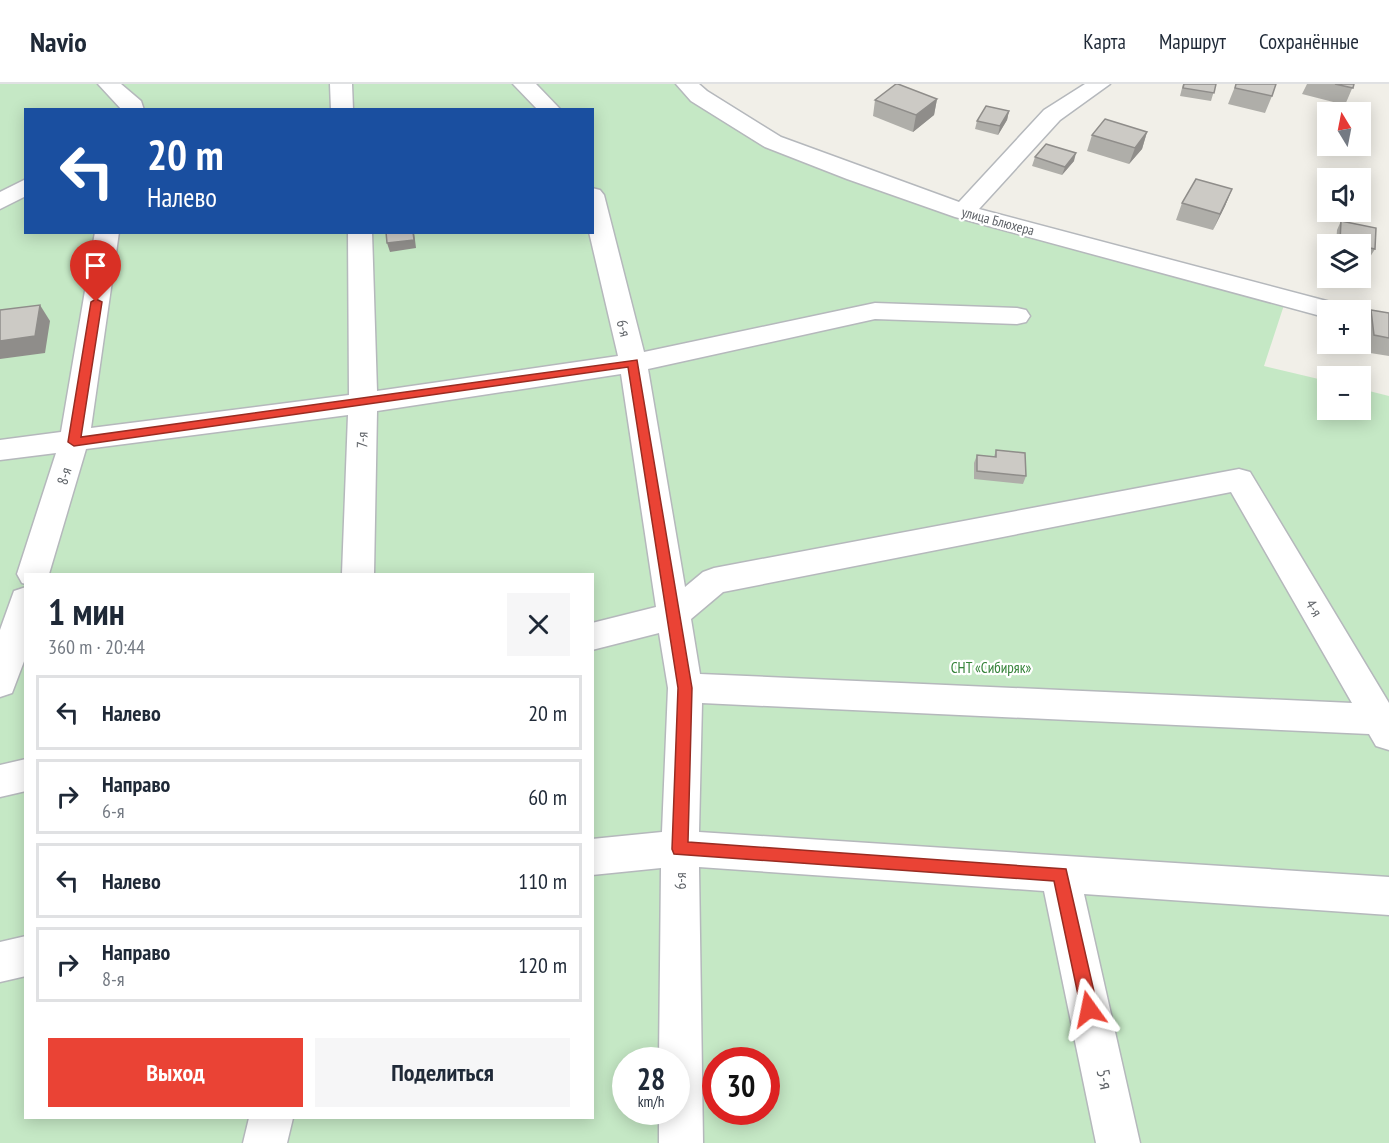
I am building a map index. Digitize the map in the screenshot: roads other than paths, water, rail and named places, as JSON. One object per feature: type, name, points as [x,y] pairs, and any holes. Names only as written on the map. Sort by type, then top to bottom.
[{"type":"street","points":[[109,84],[133,108]]},
{"type":"street","points":[[341,84],[342,108]]},
{"type":"street","points":[[524,84],[549,108]]},
{"type":"street","name":"улица Блюхера","points":[[687,84],[699,96],[773,142],[963,212],[1317,307]]},
{"type":"street","points":[[963,212],[1052,116],[1099,84]]},
{"type":"street","points":[[0,202],[24,187]]},
{"type":"street","name":"6-я","points":[[594,203],[633,363],[685,688],[680,849],[681,1143]]},
{"type":"street","name":"8-я","points":[[33,573],[74,442],[107,234]]},
{"type":"street","name":"7-я","points":[[358,573],[363,403],[360,234]]},
{"type":"street","points":[[0,450],[363,403],[633,363],[875,311],[1017,316]]},
{"type":"street","points":[[1371,320],[1389,324]]},
{"type":"street","name":"4-я","points":[[672,616],[714,581],[1239,480],[1384,727]]},
{"type":"street","points":[[0,683],[24,606]]},
{"type":"street","points":[[594,636],[672,616]]},
{"type":"street","points":[[685,688],[1384,727]]},
{"type":"street","points":[[0,781],[24,775]]},
{"type":"street","points":[[594,857],[680,849],[1389,896]]},
{"type":"street","name":"5-я","points":[[1060,874],[1118,1143]]},
{"type":"street","points":[[0,962],[24,956]]},
{"type":"street","points":[[265,1143],[271,1119]]},
{"type":"park label","name":"СНТ «Сибиряк»","points":[[991,667]]}]
